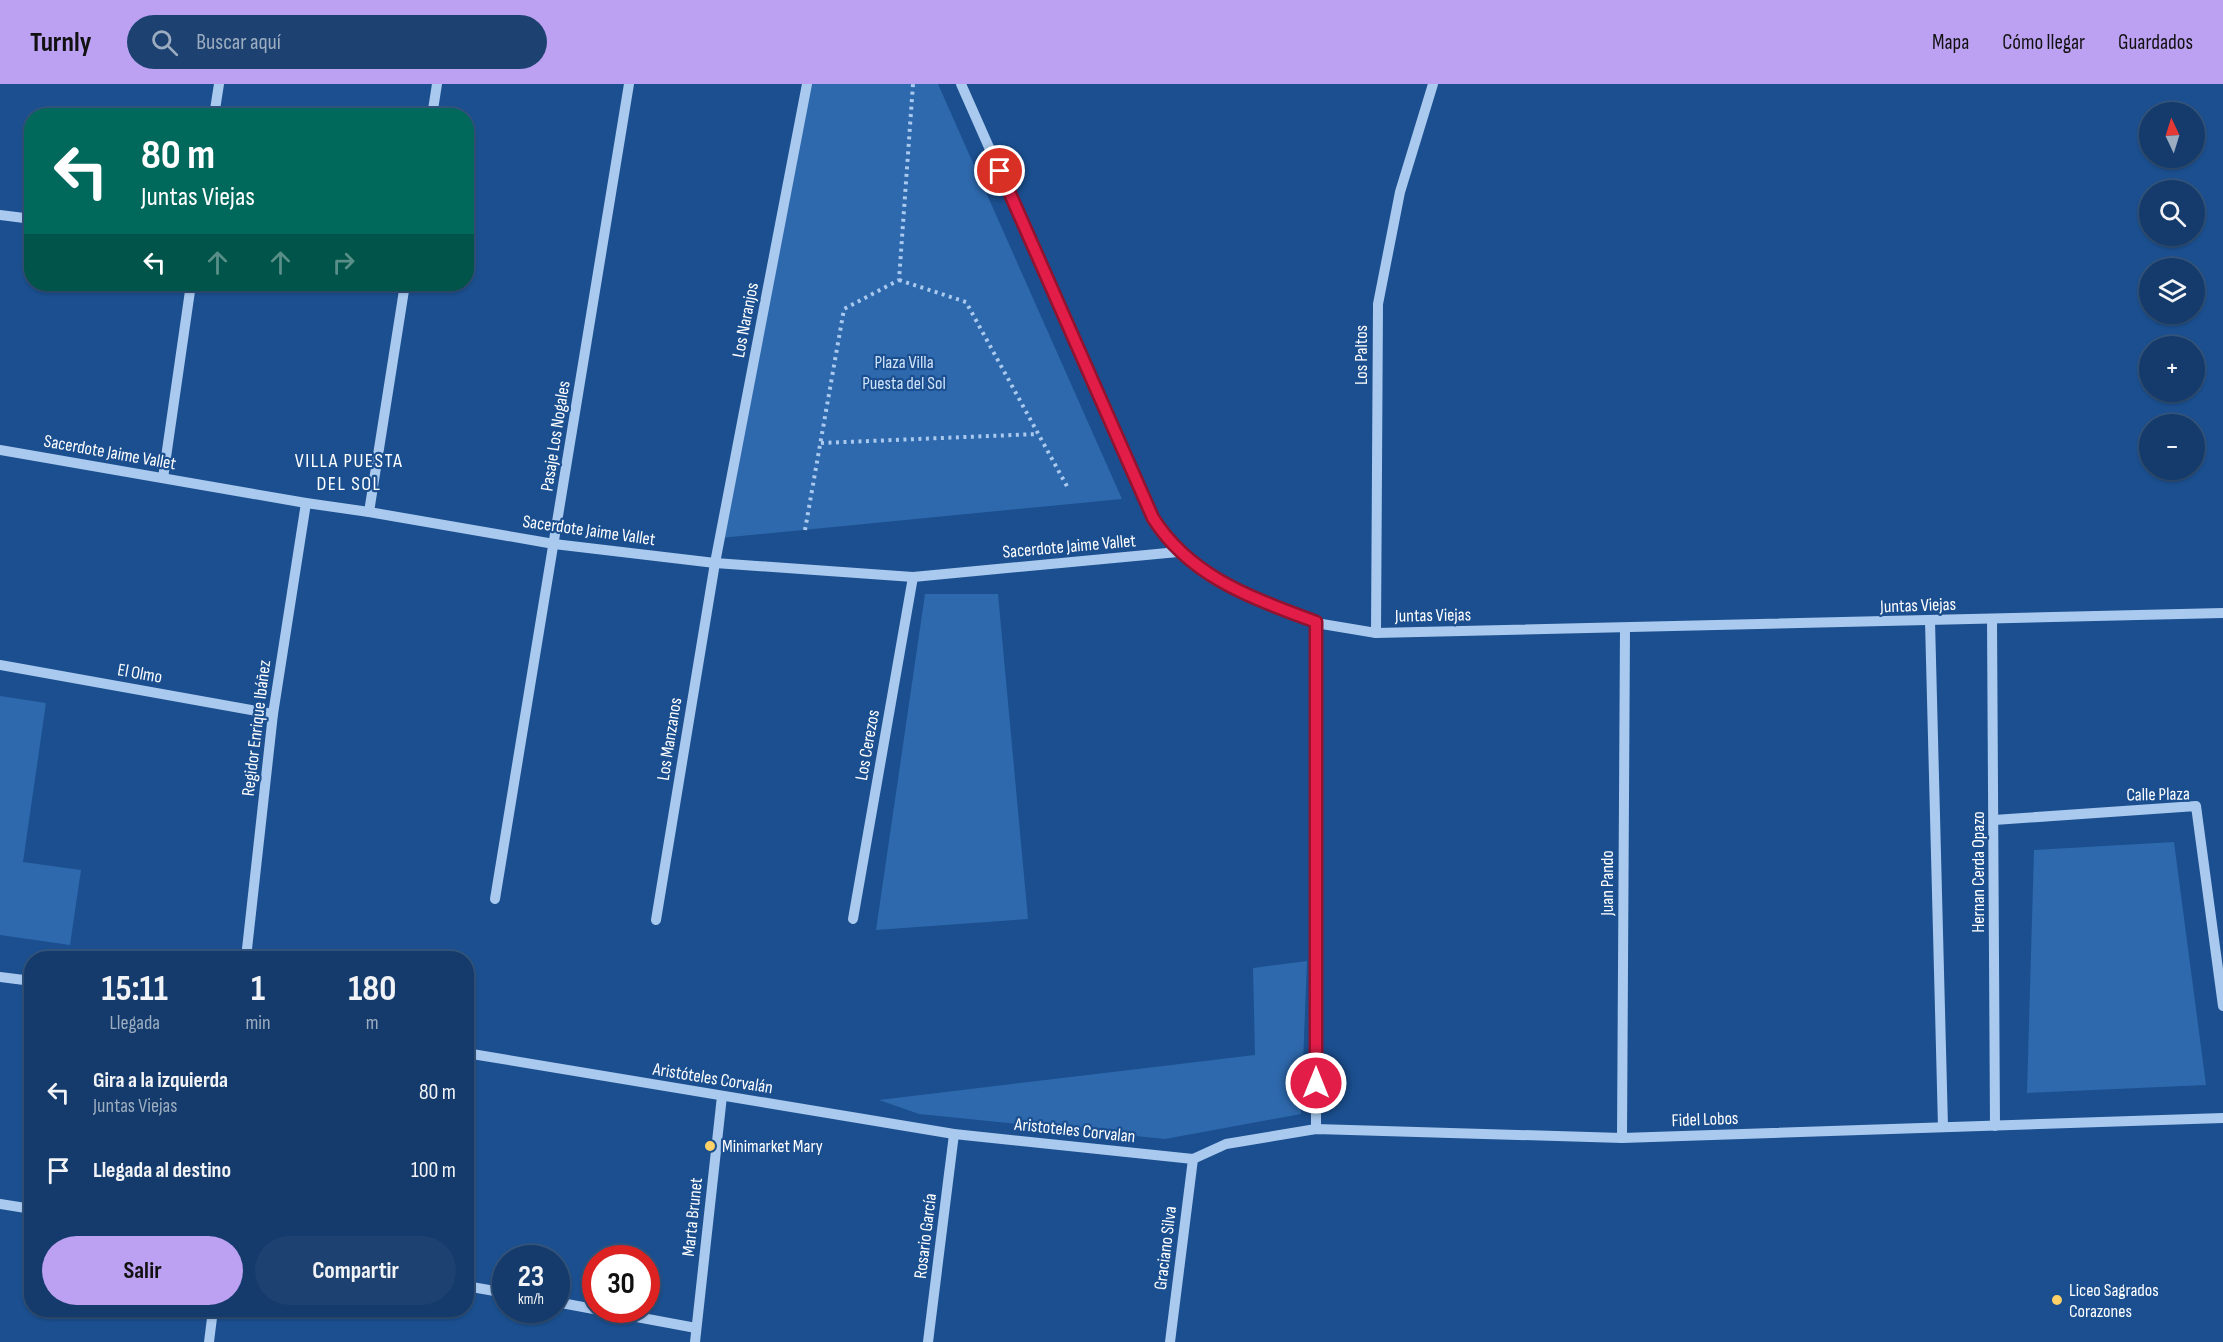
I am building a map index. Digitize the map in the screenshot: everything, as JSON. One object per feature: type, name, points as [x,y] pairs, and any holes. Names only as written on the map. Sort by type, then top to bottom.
[{"type":"street","points":[[215,108],[219,84]]},
{"type":"street","points":[[433,108],[437,84]]},
{"type":"street","name":"Pasaje Los Nogales","points":[[495,899],[629,84]]},
{"type":"street","name":"Los Naranjos","points":[[715,563],[807,84]]},
{"type":"street","name":"Juntas Viejas","points":[[961,84],[1153,518],[1164,536],[1191,563],[1241,592],[1316,622],[1376,633],[2223,614]]},
{"type":"street","name":"Los Paltos","points":[[1376,633],[1378,304],[1400,192],[1433,84]]},
{"type":"street","points":[[0,214],[24,218]]},
{"type":"street","points":[[164,478],[190,291]]},
{"type":"street","points":[[369,512],[404,291]]},
{"type":"street","name":"Sacerdote Jaime Vallet","points":[[0,450],[306,504],[369,512],[554,544],[715,563],[913,577],[1178,552]]},
{"type":"street","name":"Regidor Enrique Ibáñez","points":[[247,951],[273,714],[306,504]]},
{"type":"street","name":"Los Manzanos","points":[[656,921],[715,563]]},
{"type":"street","name":"Los Cerezos","points":[[853,919],[913,577]]},
{"type":"street","name":"Hernan Cerda Opazo","points":[[1992,619],[1995,1126]]},
{"type":"street","points":[[1930,621],[1943,1127]]},
{"type":"street","points":[[1316,622],[1316,1129]]},
{"type":"street","name":"Juan Pando","points":[[1622,1138],[1625,628]]},
{"type":"street","name":"El Olmo","points":[[0,665],[273,714]]},
{"type":"street","name":"Calle Plaza","points":[[1994,820],[2196,806],[2223,1006]]},
{"type":"street","points":[[0,976],[24,980]]},
{"type":"street","name":"Aristóteles Corvalán","points":[[474,1054],[954,1134]]},
{"type":"street","name":"Marta Brunet","points":[[694,1342],[722,1096]]},
{"type":"street","name":"Fidel Lobos","points":[[1193,1159],[1226,1144],[1316,1129],[1622,1138],[2223,1118]]},
{"type":"street","name":"Aristoteles Corvalan","points":[[954,1134],[1193,1159]]},
{"type":"street","name":"Rosario García","points":[[928,1342],[954,1134]]},
{"type":"street","name":"Graciano Silva","points":[[1170,1342],[1193,1159]]},
{"type":"street","points":[[0,1204],[24,1208]]},
{"type":"street","points":[[474,1287],[492,1291]]},
{"type":"street","points":[[570,1305],[696,1328]]},
{"type":"street","points":[[209,1342],[212,1317]]},
{"type":"path","points":[[899,280],[914,84]]},
{"type":"path","points":[[805,530],[844,309],[899,280],[966,302],[1069,490]]},
{"type":"path","points":[[821,443],[1038,434]]},
{"type":"green space","name":"Plaza Villa Puesta del Sol","points":[[810,84],[938,84],[1122,499],[720,538]]},
{"type":"green space","points":[[925,594],[998,594],[1028,919],[876,930]]},
{"type":"green space","points":[[0,696],[46,703],[23,862],[81,870],[70,945],[0,935]]},
{"type":"green space","points":[[2174,842],[2206,1085],[2027,1093],[2034,850]]},
{"type":"green space","points":[[1307,961],[1301,1114],[1165,1139],[919,1114],[879,1100],[1255,1055],[1253,968]]},
{"type":"place","name":"Minimarket Mary","points":[[710,1146]]},
{"type":"place","name":"Liceo Sagrados Corazones","points":[[2057,1300]]},
{"type":"district","name":"VILLA PUESTA DEL SOL","points":[[349,472]]},
{"type":"route","points":[[1000,171],[1153,518],[1164,536],[1178,552],[1205,572],[1241,592],[1316,622],[1316,1083]]}]
